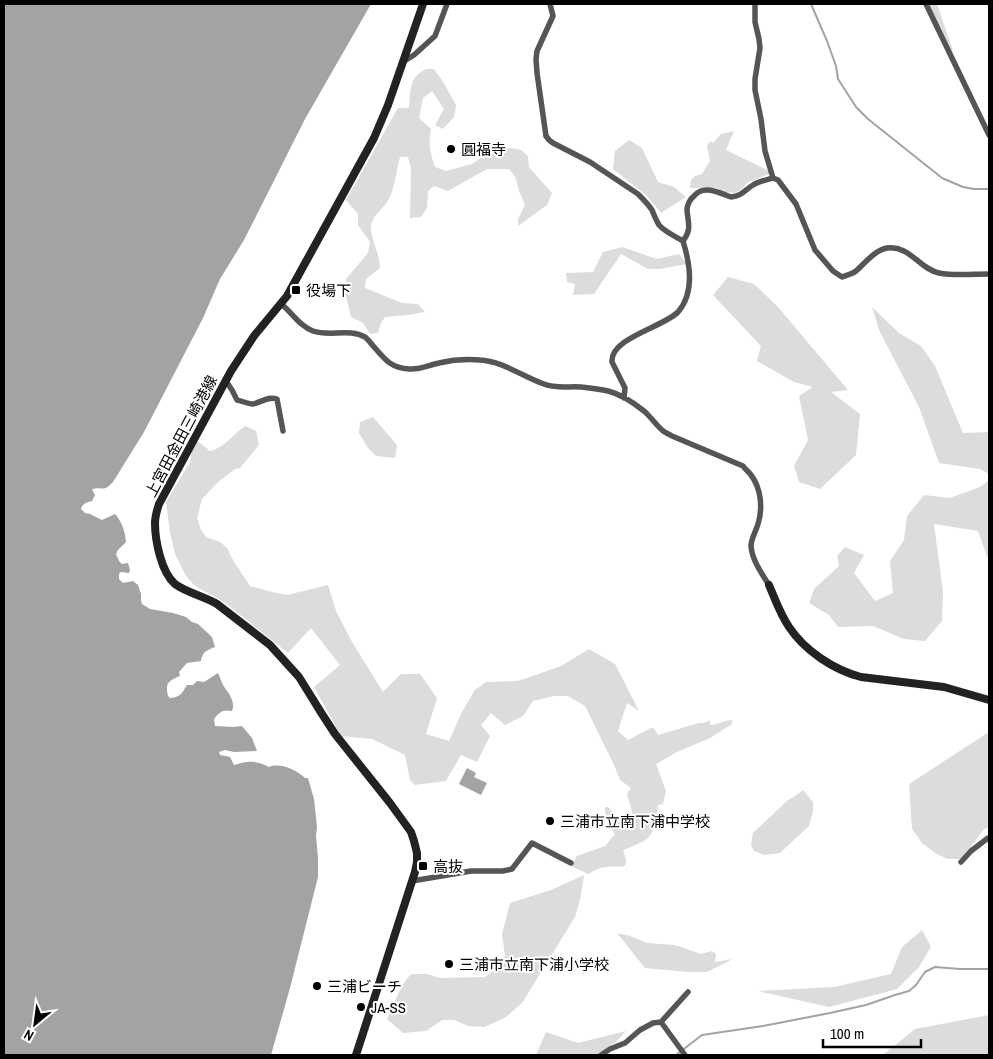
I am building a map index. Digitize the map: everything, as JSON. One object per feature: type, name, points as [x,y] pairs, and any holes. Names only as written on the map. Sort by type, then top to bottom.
[{"type":"main road","name":"上宮田金田三崎港線","points":[[356,1055],[417,862],[411,832],[335,734],[300,677],[270,645],[217,604],[177,585],[168,576],[163,568],[155,530],[156,512],[240,357],[254,336],[281,304],[293,285],[374,138],[388,105],[423,4]]},
{"type":"main road","points":[[769,585],[785,620],[799,640],[839,670],[861,678],[944,687],[989,700]]},
{"type":"street","points":[[403,62],[414,55],[434,36],[447,4]]},
{"type":"street","points":[[550,4],[553,12],[552,20],[536,51],[537,73],[546,136],[553,143],[590,162],[638,194],[651,208],[660,227],[684,241]]},
{"type":"street","points":[[754,4],[760,48],[755,90],[765,151],[773,178]]},
{"type":"street","points":[[926,4],[989,135]]},
{"type":"street","points":[[624,398],[625,388],[612,362],[612,357],[622,345],[672,317],[681,308],[686,295],[690,271],[684,241],[690,223],[687,209],[688,204],[700,190],[706,189],[736,197],[756,183],[773,178],[778,180],[796,204],[816,250],[823,260],[842,277],[854,272],[879,251],[889,248],[908,252],[927,268],[939,273],[989,274]]},
{"type":"street","points":[[281,304],[302,325],[311,330],[331,334],[346,332],[366,338],[384,360],[399,368],[422,369],[450,360],[481,360],[499,365],[545,385],[609,391],[644,410],[662,430],[672,436],[743,466],[752,475],[761,502],[759,520],[751,544],[753,556],[769,585]]},
{"type":"street","points":[[226,382],[237,400],[251,404],[268,398],[277,399],[282,430]]},
{"type":"street","points":[[961,862],[983,841],[989,839]]},
{"type":"street","points":[[412,882],[471,871],[503,871],[512,869],[532,843],[571,863]]},
{"type":"street","points":[[601,1055],[610,1048],[625,1043],[640,1030],[653,1023],[661,1022],[688,992]]},
{"type":"street","points":[[661,1022],[685,1055]]},
{"type":"shaded area","points":[[4,4],[371,4],[305,119],[244,240],[220,279],[203,318],[144,432],[113,482],[105,488],[92,489],[95,495],[92,501],[85,503],[81,509],[85,513],[102,520],[115,514],[120,520],[126,542],[116,554],[122,564],[128,563],[130,570],[129,573],[121,572],[119,579],[123,583],[133,581],[138,585],[142,604],[150,609],[186,617],[198,624],[212,637],[215,647],[202,655],[201,661],[187,663],[179,672],[180,676],[168,683],[168,696],[170,698],[177,697],[187,685],[193,685],[197,681],[204,682],[218,673],[231,697],[233,707],[232,711],[224,711],[214,719],[215,726],[242,726],[252,738],[257,751],[234,752],[225,750],[219,752],[220,755],[230,757],[234,765],[252,762],[269,767],[278,765],[298,772],[305,778],[308,778],[314,799],[317,827],[318,877],[271,1055],[4,1055]]},
{"type":"shaded area","points":[[929,4],[937,4],[953,51],[952,51]]},
{"type":"shaded area","points":[[426,69],[434,69],[456,105],[454,117],[443,129],[435,125],[444,109],[432,91],[423,98],[419,118],[431,129],[430,148],[435,167],[446,171],[472,164],[492,150],[503,147],[521,150],[528,156],[529,167],[552,193],[547,205],[518,226],[518,219],[525,205],[516,178],[509,169],[487,169],[448,191],[434,186],[428,191],[427,208],[421,217],[410,218],[411,169],[408,157],[400,157],[391,195],[371,225],[380,268],[366,279],[365,288],[402,303],[418,304],[425,312],[385,317],[378,333],[370,334],[363,323],[351,317],[346,296],[346,279],[368,253],[370,242],[358,225],[358,214],[346,200],[398,108],[409,108],[413,81],[416,76]]},
{"type":"shaded area","points":[[734,131],[726,150],[769,171],[769,174],[747,183],[735,193],[716,188],[690,188],[691,180],[695,176],[702,174],[710,161],[707,146],[710,141],[713,143],[721,134]]},
{"type":"shaded area","points":[[629,140],[642,148],[658,182],[674,187],[686,197],[661,213],[646,195],[613,169],[615,151]]},
{"type":"shaded area","points":[[622,247],[657,259],[679,254],[687,264],[660,269],[648,269],[621,254],[594,294],[573,295],[575,284],[567,282],[566,273],[593,272],[603,252]]},
{"type":"shaded area","points":[[728,277],[754,284],[778,307],[848,390],[831,392],[860,414],[856,455],[820,489],[799,482],[794,466],[808,440],[799,396],[813,387],[794,382],[757,361],[761,346],[713,295]]},
{"type":"shaded area","points":[[872,307],[899,333],[921,346],[935,366],[963,433],[989,432],[989,474],[980,469],[939,463],[919,407],[879,330]]},
{"type":"shaded area","points":[[373,417],[397,445],[395,458],[376,456],[368,448],[359,433],[360,422]]},
{"type":"shaded area","points":[[245,426],[256,431],[259,445],[240,468],[235,469],[218,482],[202,499],[197,518],[201,530],[206,537],[220,542],[227,548],[250,586],[287,595],[328,585],[336,611],[352,642],[383,692],[401,674],[420,674],[437,698],[426,734],[449,741],[462,712],[475,690],[486,682],[517,681],[527,678],[561,666],[589,649],[615,664],[639,711],[627,703],[618,731],[628,740],[651,728],[654,728],[658,735],[710,720],[710,725],[732,720],[732,724],[710,738],[677,752],[656,764],[666,791],[663,804],[658,805],[655,824],[650,835],[641,843],[623,850],[626,864],[623,867],[605,867],[588,874],[571,866],[577,856],[605,846],[615,834],[608,822],[605,807],[608,807],[621,822],[624,822],[633,815],[627,794],[631,788],[620,780],[585,706],[568,696],[554,696],[533,701],[523,716],[505,725],[491,713],[481,725],[490,736],[477,762],[461,755],[446,781],[415,785],[410,780],[405,755],[372,739],[341,736],[314,687],[340,665],[311,628],[288,653],[224,602],[195,586],[186,576],[175,554],[166,502],[190,462],[193,442],[199,442],[210,451],[224,444]]},
{"type":"shaded area","points":[[989,480],[989,562],[978,531],[934,524],[943,592],[942,621],[925,641],[904,639],[873,626],[838,627],[829,615],[809,603],[814,589],[839,566],[837,556],[845,547],[864,555],[854,573],[875,601],[893,593],[890,561],[904,540],[907,516],[924,495],[950,498],[980,487]]},
{"type":"shaded area","points":[[989,732],[989,827],[983,830],[960,859],[947,859],[922,843],[912,829],[909,784]]},
{"type":"shaded area","points":[[467,768],[476,773],[474,777],[487,783],[481,795],[459,784]]},
{"type":"shaded area","points":[[803,790],[813,802],[809,826],[780,853],[764,855],[754,851],[751,845],[753,833],[788,800]]},
{"type":"shaded area","points":[[584,875],[575,917],[522,1003],[506,1017],[485,1027],[468,1026],[454,1020],[442,1020],[426,1031],[403,1033],[387,1019],[400,990],[411,974],[427,974],[440,978],[485,977],[498,967],[505,956],[502,934],[510,903],[551,890]]},
{"type":"shaded area","points":[[922,930],[931,947],[919,967],[897,989],[829,1007],[758,991],[834,987],[891,974],[902,947]]},
{"type":"shaded area","points":[[617,933],[647,943],[675,945],[701,954],[712,951],[716,954],[715,962],[733,959],[707,972],[645,968]]},
{"type":"shaded area","points":[[989,1015],[989,1055],[883,1055],[915,1029]]},
{"type":"shaded area","points":[[626,1031],[616,1042],[596,1055],[536,1055],[546,1032],[578,1043]]},
{"type":"waterway","points":[[811,4],[827,41],[836,66],[838,79],[856,107],[868,119],[942,178],[963,187],[989,189]]},
{"type":"waterway","points":[[676,1055],[702,1035],[830,1013],[866,1005],[909,991],[925,972],[935,967],[989,969]]},
{"type":"place","name":"圓福寺","points":[[451,149]]},
{"type":"place","name":"役場下","points":[[296,290]]},
{"type":"place","name":"三浦市立南下浦中学校","points":[[550,821]]},
{"type":"place","name":"高抜","points":[[423,866]]},
{"type":"place","name":"三浦市立南下浦小学校","points":[[449,964]]},
{"type":"place","name":"三浦ビーチ","points":[[317,986]]},
{"type":"place","name":"JA-SS","points":[[361,1007]]}]
